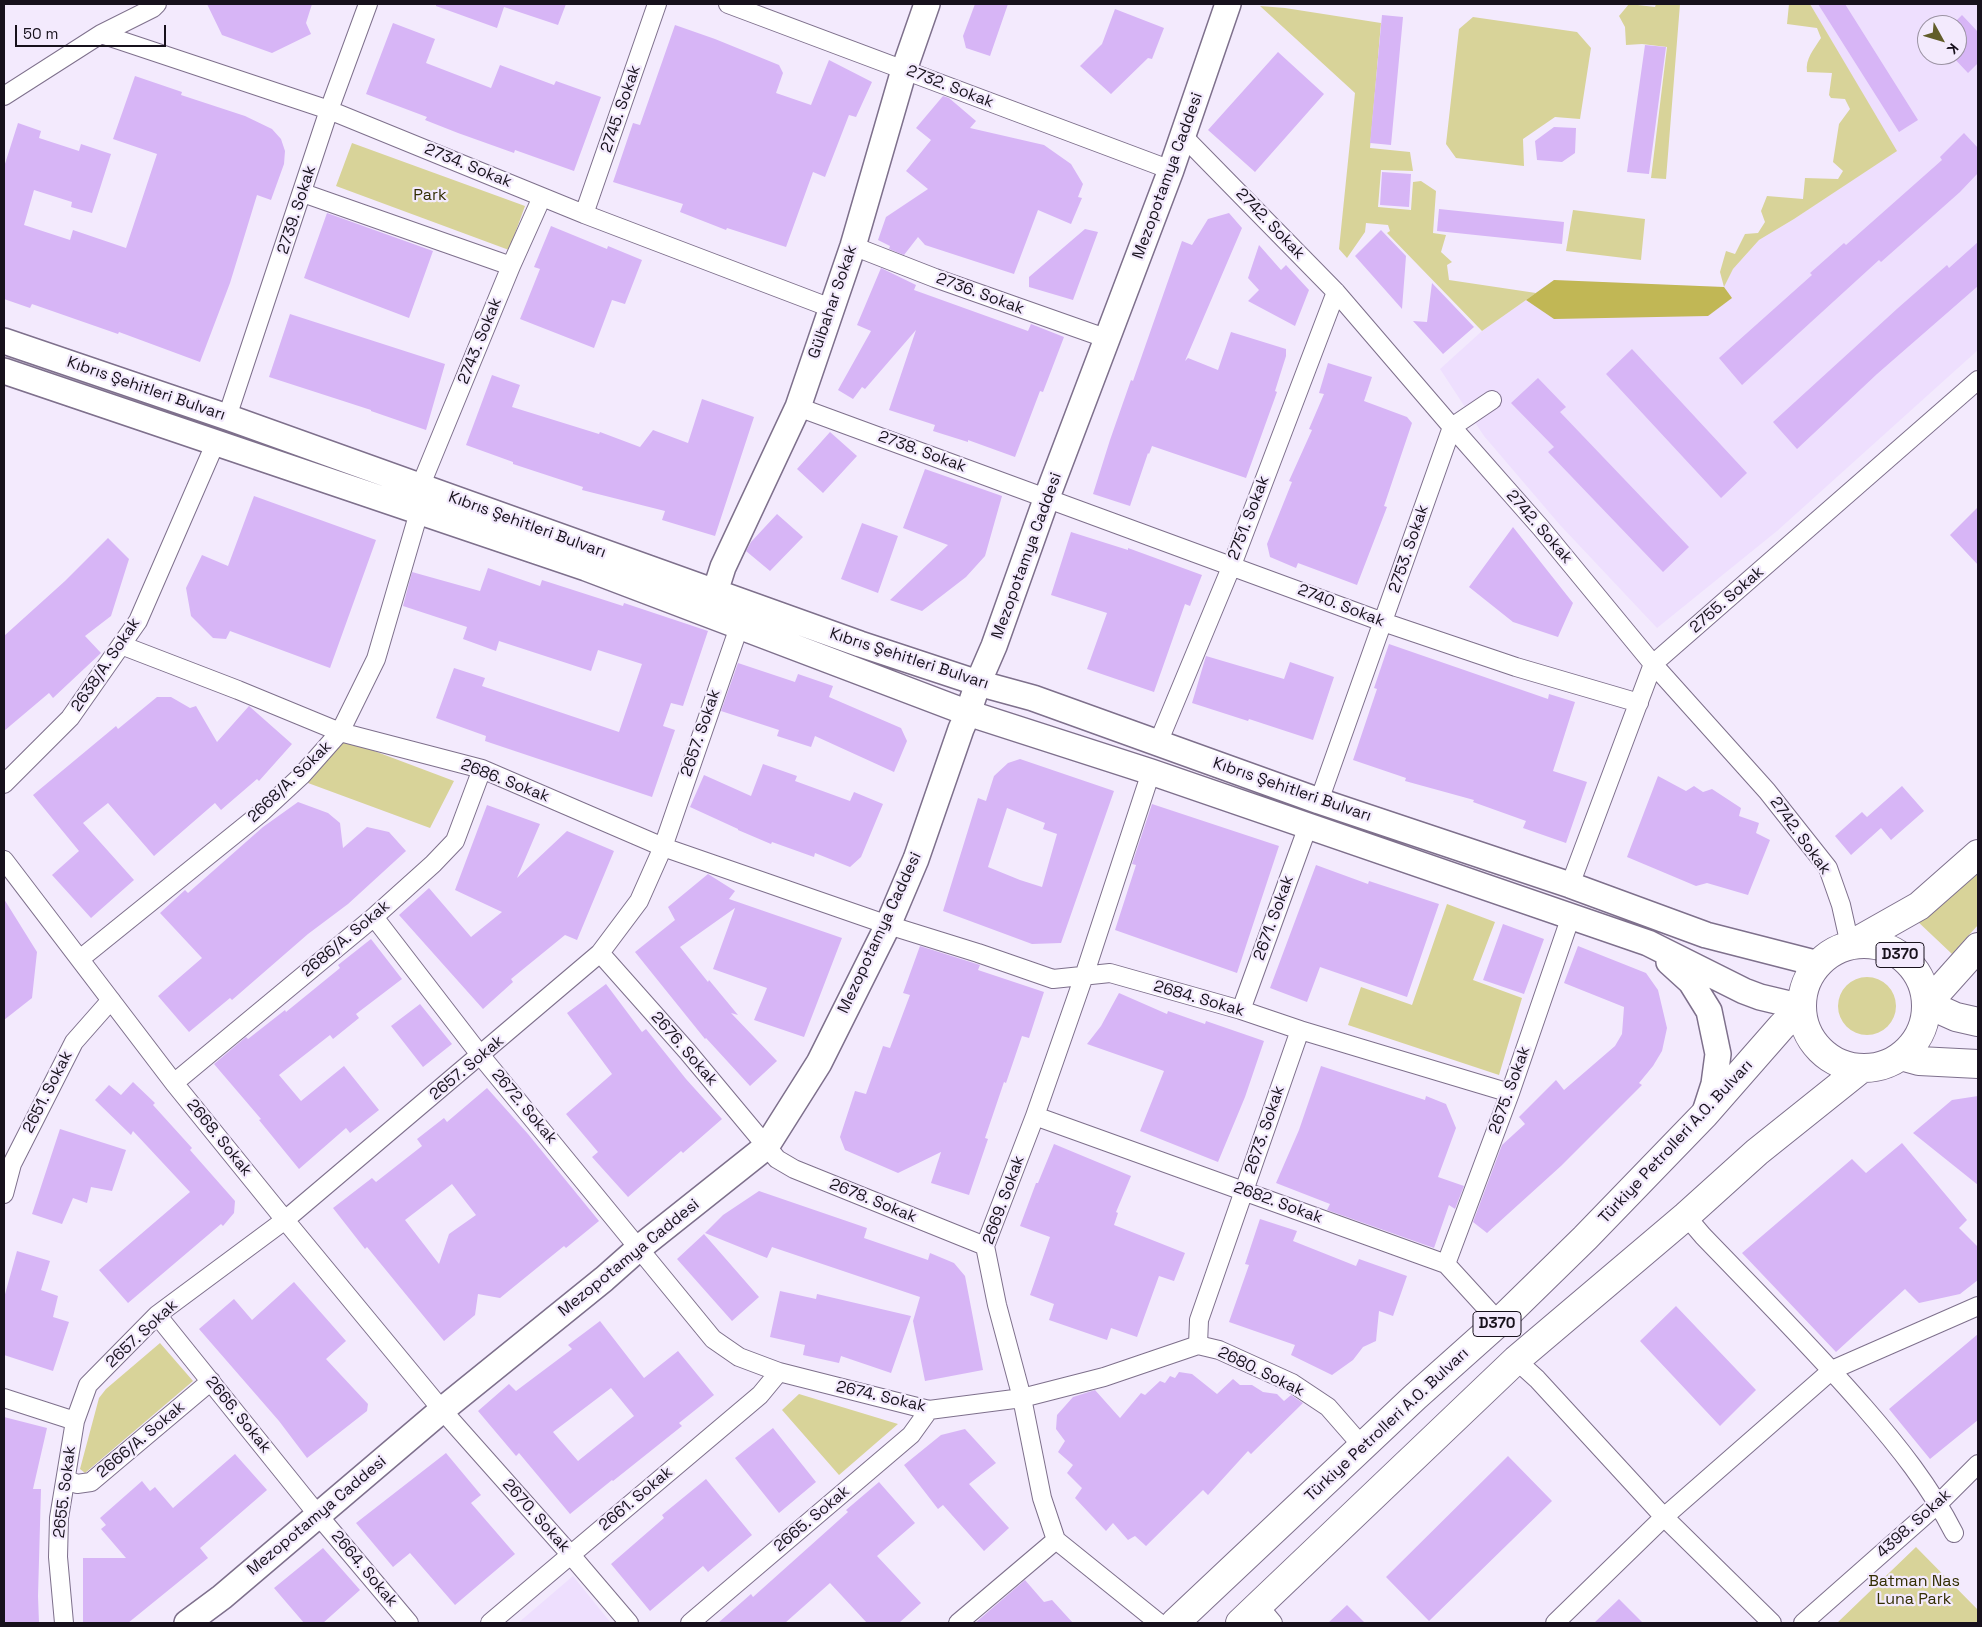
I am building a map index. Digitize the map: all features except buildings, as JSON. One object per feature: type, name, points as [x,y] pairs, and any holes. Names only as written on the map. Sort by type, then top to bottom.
[{"type":"highway","name":"D370","points":[[1850,945],[1868,943],[1886,947],[1902,956],[1915,969],[1924,986],[1926,1004],[1923,1026],[1915,1042],[1901,1056],[1883,1065],[1862,1068],[1844,1065],[1828,1056],[1815,1044],[1806,1028],[1802,1007],[1804,991],[1810,976],[1819,964],[1834,952],[1919,906],[1978,854]]},
{"type":"highway","points":[[1978,947],[1926,1004],[1956,1017],[1978,1022]]},
{"type":"highway","name":"Türkiye Petrolleri A.O. Bulvarı","points":[[1175,1623],[1415,1397],[1499,1322],[1585,1238],[1704,1115],[1782,1026],[1802,1007]]},
{"type":"highway","points":[[1901,1056],[1919,1061],[1978,1064]]},
{"type":"highway","name":"D370","points":[[1257,1617],[1516,1360],[1686,1216],[1757,1152],[1862,1068]]},
{"type":"main road","name":"Gülbahar Sokak","points":[[715,592],[723,567],[798,407],[853,246],[904,70],[927,4]]},
{"type":"main road","name":"Mezopotamya Caddesi","points":[[187,1623],[222,1597],[442,1410],[604,1280],[640,1248],[766,1146],[819,1063],[888,925],[916,859],[961,729],[994,646],[1047,497],[1184,137],[1228,4]]},
{"type":"main road","name":"Kıbrıs Şehitleri Bulvarı","points":[[4,341],[228,417],[860,644],[978,683],[1033,698],[1319,801],[1570,884],[1706,935],[1819,964]]},
{"type":"main road","name":"Kıbrıs Şehitleri Bulvarı","points":[[4,372],[586,568],[968,713],[1150,772],[1648,943],[1744,991],[1760,997],[1802,1007]]},
{"type":"main road","points":[[1648,943],[1691,982],[1709,1011],[1718,1054],[1714,1084],[1704,1115]]},
{"type":"street","points":[[4,96],[101,34],[153,8],[157,4]]},
{"type":"street","name":"2739. Sokak","points":[[228,417],[329,110],[368,4]]},
{"type":"street","name":"2745. Sokak","points":[[584,214],[657,4]]},
{"type":"street","name":"2732. Sokak","points":[[728,4],[1171,170]]},
{"type":"street","name":"2734. Sokak","points":[[101,34],[329,110],[584,214],[831,308]]},
{"type":"street","name":"2742. Sokak","points":[[1184,137],[1336,292],[1541,528],[1653,664],[1767,791],[1828,868],[1841,905],[1850,945]]},
{"type":"street","points":[[303,193],[511,266]]},
{"type":"street","name":"2743. Sokak","points":[[420,487],[511,266],[542,196]]},
{"type":"street","name":"2736. Sokak","points":[[853,246],[935,278],[1108,340]]},
{"type":"street","name":"2751. Sokak","points":[[1158,742],[1232,565],[1336,292]]},
{"type":"street","name":"2755. Sokak","points":[[1570,884],[1653,664],[1978,380]]},
{"type":"street","points":[[1452,427],[1492,400]]},
{"type":"street","name":"2738. Sokak","points":[[798,407],[1047,497]]},
{"type":"street","name":"2753. Sokak","points":[[1319,801],[1452,427]]},
{"type":"street","name":"2638/A. Sokak","points":[[4,784],[70,718],[138,621],[216,444]]},
{"type":"street","name":"2740. Sokak","points":[[1047,497],[1383,622],[1516,667],[1639,703]]},
{"type":"street","name":"2668/A. Sokak","points":[[80,959],[261,813],[300,776],[340,732],[376,659],[420,512]]},
{"type":"street","name":"2657. Sokak","points":[[75,1421],[88,1384],[158,1315],[285,1220],[481,1056],[600,953],[640,901],[663,847],[739,627]]},
{"type":"street","name":"2686. Sokak","points":[[121,645],[340,732],[482,768],[663,847],[888,925]]},
{"type":"street","name":"2686/A. Sokak","points":[[174,1082],[374,917],[433,864],[455,841],[482,768]]},
{"type":"street","name":"2669. Sokak","points":[[1056,1540],[1042,1498],[1022,1398],[997,1305],[985,1246],[1035,1116],[1084,976],[1150,772]]},
{"type":"street","name":"2671. Sokak","points":[[1241,1010],[1308,826]]},
{"type":"street","name":"2668. Sokak","points":[[4,860],[174,1082],[442,1410]]},
{"type":"street","name":"2675. Sokak","points":[[1446,1264],[1510,1092],[1571,916]]},
{"type":"street","name":"2672. Sokak","points":[[374,917],[481,1056],[640,1248]]},
{"type":"street","name":"2684. Sokak","points":[[888,925],[1053,979],[1110,973],[1241,1010],[1300,1030],[1510,1092]]},
{"type":"street","name":"2676. Sokak","points":[[600,953],[687,1051],[766,1146]]},
{"type":"street","name":"2651. Sokak","points":[[4,1194],[8,1162],[74,1042],[111,1000]]},
{"type":"street","name":"2673. Sokak","points":[[1198,1345],[1199,1320],[1300,1030]]},
{"type":"street","name":"2682. Sokak","points":[[1035,1116],[1446,1264],[1499,1322]]},
{"type":"street","name":"2678. Sokak","points":[[766,1146],[777,1159],[794,1169],[985,1246]]},
{"type":"street","points":[[1686,1216],[1832,1370],[1898,1447],[1938,1503],[1954,1532]]},
{"type":"street","name":"2674. Sokak","points":[[640,1248],[712,1339],[739,1357],[780,1372],[929,1410],[1022,1398],[1104,1377],[1198,1345]]},
{"type":"street","points":[[1556,1623],[1664,1517],[1832,1370],[1978,1306]]},
{"type":"street","name":"2666. Sokak","points":[[158,1315],[318,1515]]},
{"type":"street","name":"2680. Sokak","points":[[1198,1345],[1220,1350],[1292,1383],[1328,1408],[1363,1447]]},
{"type":"street","points":[[1516,1360],[1537,1379],[1664,1517],[1772,1623]]},
{"type":"street","name":"2661. Sokak","points":[[490,1623],[760,1394],[780,1372]]},
{"type":"street","name":"2666/A. Sokak","points":[[66,1479],[76,1484],[91,1482],[212,1381]]},
{"type":"street","points":[[4,1398],[75,1421]]},
{"type":"street","name":"2670. Sokak","points":[[442,1410],[629,1623]]},
{"type":"street","name":"2665. Sokak","points":[[690,1623],[911,1435],[929,1410]]},
{"type":"street","name":"2655. Sokak","points":[[64,1623],[58,1557],[59,1518],[75,1421]]},
{"type":"street","name":"4398. Sokak","points":[[1803,1623],[1938,1503],[1978,1464]]},
{"type":"street","name":"2664. Sokak","points":[[318,1515],[409,1623]]},
{"type":"street","points":[[958,1623],[1056,1540],[1158,1623]]},
{"type":"shaded area","points":[[1810,4],[1978,4],[1978,350],[1777,531],[1657,628],[1560,525],[1484,436],[1440,369],[1482,331],[1554,280],[1724,287],[1733,269],[1759,240],[1896,151]]},
{"type":"shaded area","points":[[1554,280],[1724,287],[1732,298],[1708,316],[1554,319],[1526,300]]},
{"type":"shaded area","points":[[573,1576],[611,1623],[518,1623]]},
{"type":"green space","points":[[1629,4],[1655,7],[1656,4],[1680,4],[1666,179],[1651,178],[1667,47],[1642,44],[1626,45],[1625,27],[1619,16]]},
{"type":"green space","points":[[1789,4],[1810,4],[1897,151],[1759,240],[1733,269],[1724,287],[1720,272],[1726,251],[1735,254],[1745,234],[1758,233],[1765,222],[1761,211],[1767,196],[1803,199],[1805,178],[1838,179],[1843,171],[1833,162],[1839,124],[1850,109],[1845,99],[1831,98],[1829,95],[1832,73],[1807,72],[1809,58],[1821,38],[1817,28],[1787,24]]},
{"type":"green space","points":[[1260,6],[1381,23],[1370,148],[1410,152],[1413,171],[1381,170],[1378,207],[1411,210],[1413,182],[1421,181],[1436,191],[1433,233],[1446,235],[1441,252],[1452,262],[1447,265],[1449,280],[1536,293],[1482,331],[1387,233],[1390,231],[1388,225],[1366,223],[1365,232],[1347,258],[1339,249],[1355,93]]},
{"type":"green space","points":[[1473,17],[1577,32],[1591,48],[1580,119],[1555,117],[1523,139],[1524,166],[1456,158],[1446,144],[1459,29]]},
{"type":"green space","name":"Park","points":[[352,143],[525,206],[509,250],[336,186]]},
{"type":"green space","points":[[1573,210],[1645,219],[1641,260],[1566,251]]},
{"type":"green space","points":[[345,740],[454,781],[430,828],[308,783]]},
{"type":"green space","points":[[1978,871],[1978,925],[1952,954],[1915,919]]},
{"type":"green space","points":[[1447,904],[1495,922],[1473,980],[1522,998],[1499,1075],[1348,1025],[1361,987],[1412,1005]]},
{"type":"green space","points":[[1861,977],[1873,977],[1888,985],[1896,1000],[1896,1012],[1888,1027],[1873,1035],[1861,1035],[1846,1027],[1838,1012],[1838,1000],[1846,985]]},
{"type":"green space","points":[[160,1343],[193,1381],[85,1473],[80,1469],[99,1398],[106,1389]]},
{"type":"green space","points":[[799,1394],[898,1424],[839,1475],[782,1410]]},
{"type":"green space","name":"Batman Nas Luna Park","points":[[1916,1547],[1978,1610],[1978,1623],[1837,1623]]}]
